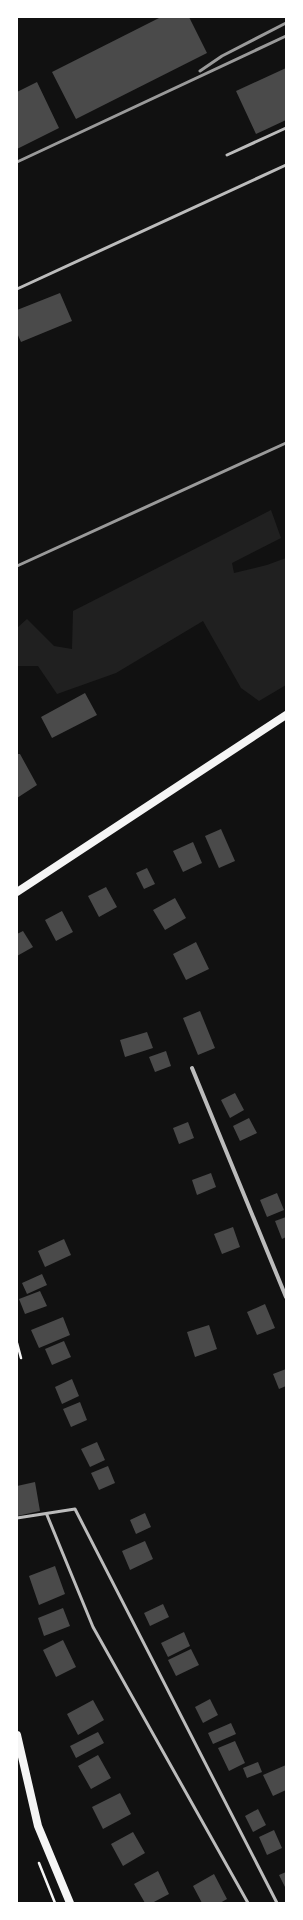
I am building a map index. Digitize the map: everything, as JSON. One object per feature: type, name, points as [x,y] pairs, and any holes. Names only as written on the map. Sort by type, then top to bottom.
[{"type":"main road","points":[[17,892],[286,715]]},
{"type":"main road","points":[[17,1735],[38,1826],[70,1903]]},
{"type":"street","points":[[192,1068],[286,1297]]},
{"type":"lane","points":[[227,155],[286,128]]},
{"type":"lane","points":[[17,290],[286,165]]},
{"type":"lane","points":[[17,1518],[47,1515],[75,1509],[277,1903]]},
{"type":"lane","points":[[47,1515],[93,1627],[248,1903]]},
{"type":"path","points":[[17,1342],[21,1358]]},
{"type":"shaded area","points":[[271,510],[281,538],[232,563],[234,573],[267,565],[286,558],[286,685],[259,701],[241,688],[203,621],[116,673],[57,694],[38,666],[17,666],[17,628],[27,619],[54,646],[72,649],[73,611]]},
{"type":"building","points":[[161,17],[189,17],[207,53],[76,119],[52,72]]},
{"type":"building","points":[[286,68],[286,120],[256,134],[236,91]]},
{"type":"building","points":[[37,82],[59,128],[17,149],[17,92]]},
{"type":"building","points":[[60,293],[72,321],[21,342],[17,333],[17,310]]},
{"type":"building","points":[[85,693],[97,715],[52,738],[41,717]]},
{"type":"building","points":[[17,754],[20,754],[37,785],[17,798]]},
{"type":"building","points":[[221,829],[235,861],[219,868],[205,836]]},
{"type":"building","points":[[193,842],[202,863],[183,872],[173,851]]},
{"type":"building","points":[[147,868],[155,884],[144,889],[136,873]]},
{"type":"building","points":[[106,887],[117,907],[99,917],[88,896]]},
{"type":"building","points":[[175,898],[186,918],[165,930],[153,910]]},
{"type":"building","points":[[62,911],[73,932],[56,941],[45,920]]},
{"type":"building","points":[[23,931],[33,947],[17,956],[17,934]]},
{"type":"building","points":[[196,942],[209,969],[186,980],[173,954]]},
{"type":"building","points":[[200,1011],[215,1048],[198,1055],[183,1018]]},
{"type":"building","points":[[147,1032],[153,1048],[125,1057],[120,1040]]},
{"type":"building","points":[[166,1051],[171,1066],[155,1072],[149,1057]]},
{"type":"building","points":[[235,1093],[244,1110],[230,1118],[221,1100]]},
{"type":"building","points":[[249,1118],[257,1133],[240,1141],[233,1126]]},
{"type":"building","points":[[188,1122],[194,1138],[179,1144],[173,1128]]},
{"type":"building","points":[[211,1173],[216,1187],[197,1195],[192,1180]]},
{"type":"building","points":[[277,1193],[284,1210],[267,1217],[260,1200]]},
{"type":"building","points":[[286,1217],[286,1237],[282,1239],[275,1221]]},
{"type":"building","points":[[233,1227],[240,1247],[222,1254],[214,1234]]},
{"type":"building","points":[[64,1239],[71,1255],[45,1267],[38,1251]]},
{"type":"building","points":[[42,1274],[47,1285],[27,1294],[22,1283]]},
{"type":"building","points":[[40,1291],[47,1306],[25,1314],[19,1299]]},
{"type":"building","points":[[265,1304],[275,1328],[257,1335],[247,1312]]},
{"type":"building","points":[[63,1317],[70,1335],[39,1348],[31,1330]]},
{"type":"building","points":[[209,1325],[217,1349],[195,1357],[187,1332]]},
{"type":"building","points":[[64,1341],[71,1357],[52,1365],[45,1349]]},
{"type":"building","points":[[286,1369],[286,1386],[279,1389],[273,1374]]},
{"type":"building","points":[[72,1379],[79,1396],[62,1404],[55,1387]]},
{"type":"building","points":[[80,1402],[87,1420],[71,1427],[63,1409]]},
{"type":"building","points":[[97,1442],[105,1460],[90,1467],[81,1449]]},
{"type":"building","points":[[108,1466],[115,1483],[99,1490],[91,1473]]},
{"type":"building","points":[[35,1482],[40,1511],[17,1516],[17,1486]]},
{"type":"building","points":[[145,1513],[151,1527],[136,1534],[130,1520]]},
{"type":"building","points":[[145,1541],[153,1559],[130,1570],[122,1551]]},
{"type":"building","points":[[55,1566],[65,1594],[39,1605],[29,1576]]},
{"type":"building","points":[[163,1604],[169,1617],[150,1626],[144,1613]]},
{"type":"building","points":[[63,1608],[70,1626],[44,1636],[38,1618]]},
{"type":"building","points":[[184,1632],[190,1646],[168,1657],[161,1643]]},
{"type":"building","points":[[63,1640],[76,1667],[56,1677],[43,1650]]},
{"type":"building","points":[[191,1649],[199,1665],[176,1676],[168,1660]]},
{"type":"building","points":[[210,1699],[218,1715],[203,1723],[195,1707]]},
{"type":"building","points":[[93,1700],[104,1720],[78,1735],[67,1714]]},
{"type":"building","points":[[231,1723],[236,1734],[213,1744],[208,1733]]},
{"type":"building","points":[[98,1732],[104,1743],[76,1758],[70,1746]]},
{"type":"building","points":[[235,1741],[245,1763],[229,1771],[218,1748]]},
{"type":"building","points":[[98,1755],[111,1778],[91,1789],[78,1766]]},
{"type":"building","points":[[258,1762],[262,1772],[247,1778],[243,1768]]},
{"type":"building","points":[[286,1765],[286,1790],[273,1796],[263,1775]]},
{"type":"building","points":[[120,1793],[131,1814],[103,1829],[92,1807]]},
{"type":"building","points":[[258,1809],[266,1825],[253,1832],[245,1816]]},
{"type":"building","points":[[274,1830],[282,1848],[267,1855],[259,1837]]},
{"type":"building","points":[[133,1832],[145,1853],[123,1866],[111,1844]]},
{"type":"building","points":[[158,1871],[169,1894],[152,1903],[145,1903],[134,1884]]},
{"type":"building","points":[[286,1872],[286,1889],[279,1875]]},
{"type":"building","points":[[214,1874],[227,1899],[220,1903],[202,1903],[193,1886]]},
{"type":"railway","points":[[200,71],[222,56],[286,23]]},
{"type":"railway","points":[[17,162],[286,36]]},
{"type":"railway","points":[[17,566],[286,443]]}]
